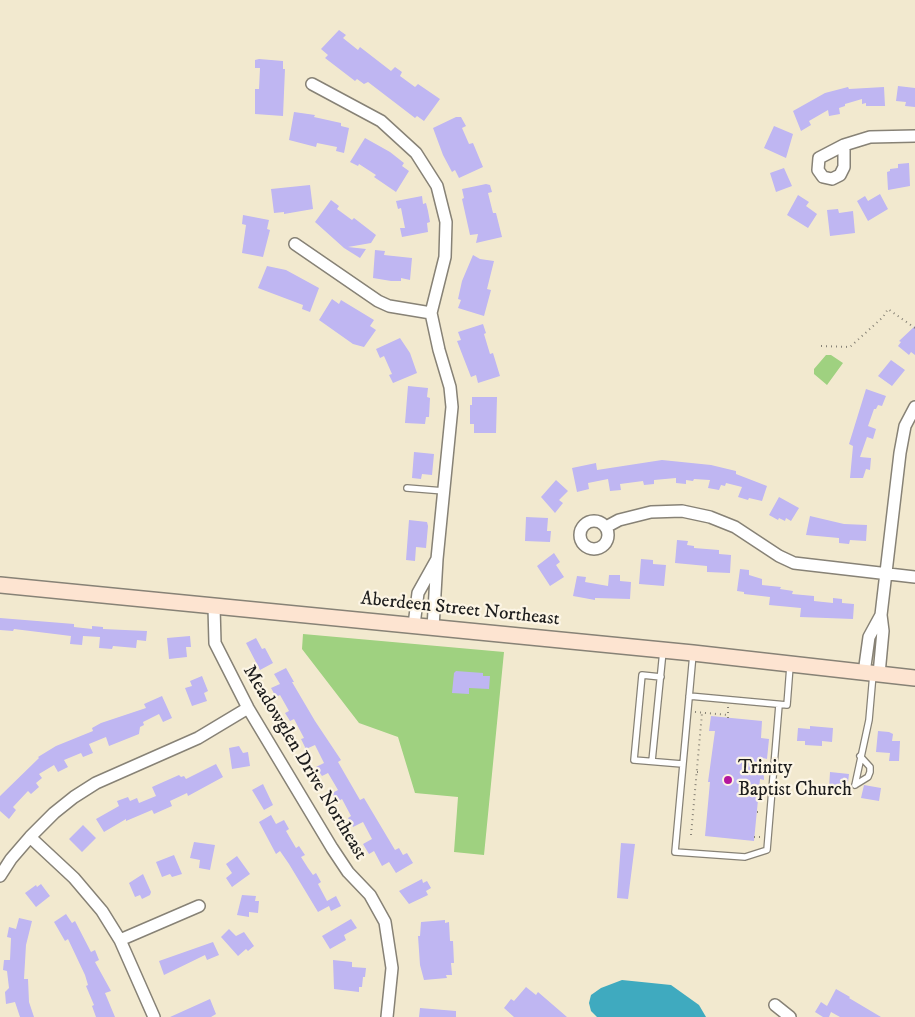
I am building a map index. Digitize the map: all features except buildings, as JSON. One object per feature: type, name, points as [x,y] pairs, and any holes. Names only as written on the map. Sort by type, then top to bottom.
[{"type":"street","points":[[312,84],[381,121],[416,153],[437,186],[446,222],[445,257],[431,313],[450,387],[451,421],[436,559],[433,628]]},
{"type":"street","points":[[844,145],[870,137],[915,136]]},
{"type":"street","points":[[295,244],[378,300],[395,307],[431,313]]},
{"type":"street","points":[[872,674],[883,631],[881,615],[900,454],[905,426],[915,407]]},
{"type":"street","points":[[606,527],[619,520],[651,512],[682,511],[710,517],[735,527],[778,556],[794,563],[915,577]]},
{"type":"street","points":[[414,625],[418,593],[436,559]]},
{"type":"street","name":"Aberdeen Street Northeast","points":[[0,585],[693,653],[915,678]]},
{"type":"street","name":"Meadowglen Drive Northeast","points":[[214,607],[215,643],[248,708],[332,848],[348,872],[370,895],[385,922],[392,968],[387,1017]]},
{"type":"street","points":[[0,876],[11,859],[54,813],[96,783],[198,738],[248,708]]},
{"type":"street","points":[[30,837],[86,891],[102,911],[120,940],[154,1017]]},
{"type":"street","points":[[120,940],[199,906]]},
{"type":"street","points":[[775,1005],[790,1017]]},
{"type":"lane","points":[[407,488],[444,491]]},
{"type":"lane","points":[[652,761],[663,651]]},
{"type":"lane","points":[[693,653],[675,852],[745,857],[767,850],[779,704]]},
{"type":"lane","points":[[689,696],[787,705],[791,664]]},
{"type":"lane","points":[[860,756],[869,720],[872,674]]},
{"type":"lane","points":[[661,677],[642,675],[634,760],[682,764]]},
{"type":"path","points":[[821,346],[850,347],[883,317],[888,309],[915,328]]},
{"type":"path","points":[[688,711],[728,716],[729,700]]},
{"type":"path","points":[[691,835],[702,712]]},
{"type":"path","points":[[697,772],[702,772]]},
{"type":"path","points":[[757,812],[762,812]]},
{"type":"green space","points":[[826,355],[831,355],[843,363],[827,385],[814,374],[814,369]]},
{"type":"green space","points":[[303,634],[504,652],[484,855],[454,852],[458,797],[415,793],[398,737],[359,723],[302,649]]},
{"type":"water","points":[[622,980],[671,985],[699,1005],[706,1017],[597,1017],[591,1011],[589,1003],[591,995],[601,988]]},
{"type":"place","name":"Trinity Baptist Church","points":[[728,780]]}]
